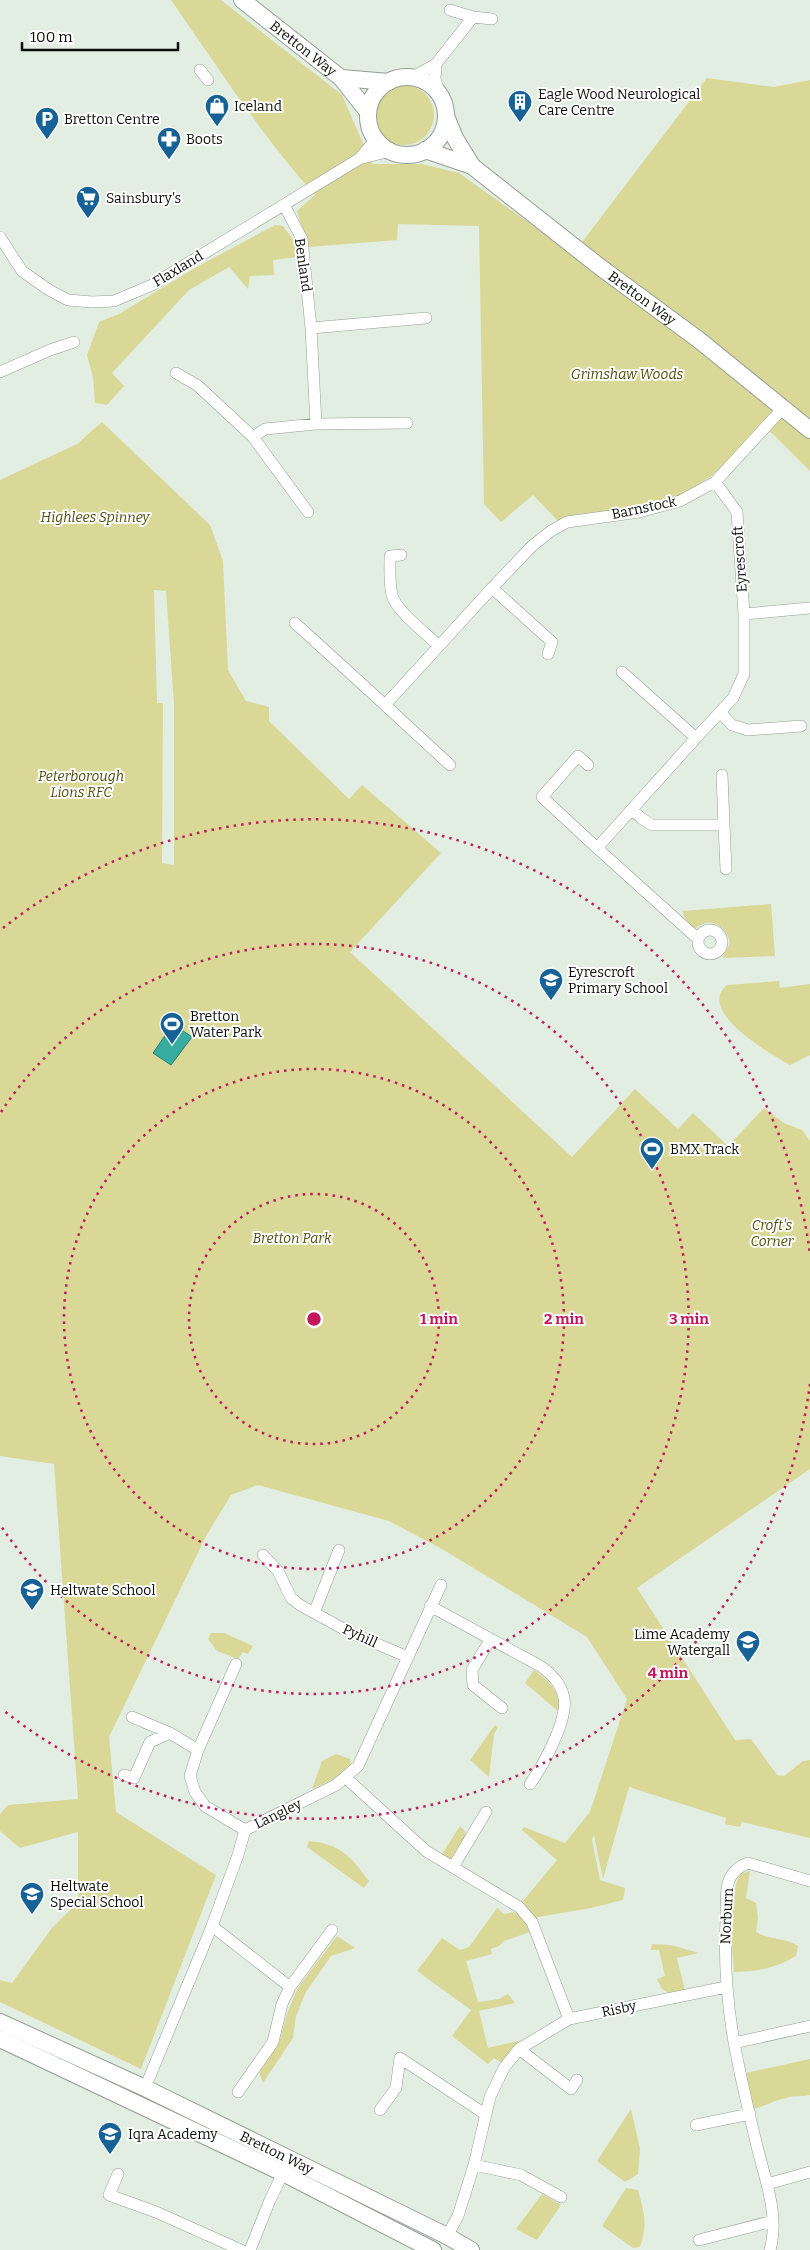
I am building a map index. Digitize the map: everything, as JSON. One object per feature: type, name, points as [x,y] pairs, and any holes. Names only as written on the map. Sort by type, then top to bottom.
[{"type":"street","name":"Bretton Way","points":[[242,0],[341,78],[368,112]]},
{"type":"street","points":[[450,10],[473,17],[492,19]]},
{"type":"street","points":[[413,78],[436,64],[473,17]]},
{"type":"street","points":[[436,64],[435,79],[441,98],[446,116],[440,136],[425,150],[408,154],[390,151],[376,139],[371,131],[368,112],[376,92],[388,82],[403,77],[413,78],[429,84],[441,98]]},
{"type":"street","points":[[200,70],[208,80]]},
{"type":"street","name":"Bretton Way","points":[[341,78],[388,82]]},
{"type":"street","name":"Bretton Way","points":[[446,116],[455,138],[472,166]]},
{"type":"street","name":"Flaxland","points":[[359,159],[376,139]]},
{"type":"street","name":"Bretton Way","points":[[425,150],[472,166],[600,267],[699,340],[810,430]]},
{"type":"street","name":"Flaxland","points":[[0,237],[22,271],[49,290],[68,300],[114,301],[152,285],[359,159],[390,151]]},
{"type":"street","name":"Benland","points":[[284,204],[302,239],[311,328],[316,424]]},
{"type":"street","points":[[311,328],[426,318]]},
{"type":"street","points":[[0,372],[50,350],[74,342]]},
{"type":"street","points":[[176,373],[197,385],[253,437],[308,512]]},
{"type":"street","name":"Barnstock","points":[[386,705],[492,588],[532,546],[551,531],[567,522],[639,512],[680,501],[715,482],[784,407]]},
{"type":"street","points":[[253,437],[265,429],[316,424],[407,423]]},
{"type":"street","name":"Eyrescroft","points":[[597,848],[720,713],[732,698],[744,674],[744,614],[737,512],[715,482]]},
{"type":"street","points":[[401,555],[390,556],[392,596],[397,606],[440,646]]},
{"type":"street","points":[[492,588],[552,642],[548,654]]},
{"type":"street","points":[[744,614],[810,608]]},
{"type":"street","points":[[295,623],[300,635],[386,705],[442,762]]},
{"type":"street","points":[[622,672],[638,680],[696,738]]},
{"type":"street","points":[[720,713],[732,725],[748,730],[783,732],[801,726]]},
{"type":"street","points":[[588,764],[578,756],[542,797],[698,939]]},
{"type":"street","points":[[722,775],[726,869]]},
{"type":"street","points":[[632,810],[652,824],[724,825]]},
{"type":"street","points":[[314,1613],[339,1550]]},
{"type":"street","name":"Pyhill","points":[[263,1555],[278,1571],[291,1598],[351,1633],[408,1657]]},
{"type":"street","name":"Langley","points":[[145,2088],[212,1926],[238,1855],[245,1830],[336,1785],[358,1766],[430,1606],[441,1586]]},
{"type":"street","points":[[430,1606],[542,1667],[556,1678],[564,1698],[560,1722],[541,1768],[530,1784]]},
{"type":"street","points":[[490,1640],[472,1670],[473,1685],[502,1708]]},
{"type":"street","points":[[236,1664],[198,1750],[190,1776],[195,1792],[205,1806],[245,1830]]},
{"type":"street","points":[[132,1717],[170,1733],[198,1750]]},
{"type":"street","points":[[124,1775],[134,1778],[150,1742],[170,1733]]},
{"type":"street","points":[[346,1778],[426,1852],[514,1904],[532,1922],[569,2019]]},
{"type":"street","points":[[454,1867],[486,1812]]},
{"type":"street","name":"Norburn","points":[[770,2250],[773,2222],[767,2184],[734,2043],[726,1988],[726,1909],[731,1874],[738,1867],[748,1863],[810,1881]]},
{"type":"street","points":[[212,1926],[290,1987]]},
{"type":"street","points":[[238,2092],[273,2042],[282,2004],[290,1987],[332,1930]]},
{"type":"street","name":"Risby","points":[[447,2236],[458,2216],[474,2165],[490,2097],[501,2075],[519,2049],[569,2019],[726,1988]]},
{"type":"street","name":"Bretton Way","points":[[0,2022],[145,2088],[447,2236],[471,2250]]},
{"type":"street","points":[[734,2043],[810,2026]]},
{"type":"street","name":"Bretton Way","points":[[0,2039],[283,2173],[433,2250]]},
{"type":"street","points":[[519,2049],[571,2088],[576,2080]]},
{"type":"street","points":[[380,2110],[396,2088],[400,2058],[485,2114]]},
{"type":"street","points":[[696,2125],[750,2114]]},
{"type":"street","points":[[474,2165],[522,2175],[561,2197]]},
{"type":"street","points":[[767,2184],[810,2172]]},
{"type":"street","points":[[250,2250],[283,2173]]},
{"type":"street","points":[[118,2174],[109,2195],[156,2212],[241,2250]]},
{"type":"street","points":[[700,2240],[773,2222]]},
{"type":"green space","name":"Grimshaw Woods","points":[[171,0],[221,0],[342,95],[372,164],[422,164],[459,173],[573,254],[707,78],[774,87],[810,80],[810,471],[774,435],[761,426],[713,475],[679,496],[637,507],[558,521],[533,495],[501,522],[484,504],[479,226],[398,224],[397,240],[308,247],[297,211],[315,195],[258,124]]},
{"type":"green space","points":[[398,85],[410,85],[421,90],[429,98],[434,109],[432,127],[421,140],[410,145],[398,145],[387,140],[379,132],[374,121],[374,109],[379,98],[387,90]]},
{"type":"green space","points":[[275,225],[283,226],[294,241],[297,257],[273,260],[274,275],[250,276],[248,289],[229,267],[189,290],[112,373],[124,386],[107,405],[95,403],[93,377],[87,355],[99,322],[119,314],[195,268]]},
{"type":"green space","name":"Bretton Park","points":[[102,422],[210,525],[223,561],[228,670],[246,701],[269,707],[269,721],[349,799],[362,785],[441,853],[350,952],[572,1157],[635,1089],[678,1129],[693,1113],[728,1146],[764,1108],[784,1123],[802,1130],[810,1141],[810,1469],[637,1588],[735,1740],[751,1739],[777,1775],[784,1776],[803,1761],[810,1760],[810,1838],[742,1822],[740,1827],[725,1824],[726,1818],[629,1787],[603,1879],[594,1835],[592,1840],[600,1880],[625,1888],[623,1900],[591,1908],[538,1917],[535,1920],[523,1901],[557,1860],[522,1830],[524,1827],[565,1843],[590,1812],[627,1699],[587,1637],[442,1549],[389,1521],[258,1485],[231,1495],[206,1536],[109,1737],[116,1812],[216,1875],[141,2069],[0,2002],[0,1980],[12,1983],[52,1928],[78,1902],[78,1832],[20,1848],[0,1831],[0,1814],[8,1805],[78,1799],[54,1464],[0,1456],[0,480],[77,444]],"holes":[[[154,590],[166,591],[174,704],[174,865],[162,863],[163,703],[157,703]]]},
{"type":"green space","points":[[771,904],[775,956],[722,958],[730,944],[726,932],[716,924],[711,923],[705,923],[694,930],[684,917],[683,911]]},
{"type":"green space","points":[[779,981],[780,988],[810,984],[810,1055],[790,1065],[768,1052],[740,1031],[728,1019],[721,1007],[720,995],[727,985]]},
{"type":"green space","points":[[211,1633],[224,1633],[253,1646],[248,1654],[243,1652],[238,1659],[217,1651],[208,1639]]},
{"type":"green space","points":[[534,1670],[545,1679],[556,1693],[559,1712],[525,1683]]},
{"type":"green space","points":[[495,1725],[498,1727],[494,1734],[489,1777],[470,1760]]},
{"type":"green space","points":[[336,1754],[350,1759],[351,1765],[334,1779],[312,1789],[322,1761]]},
{"type":"green space","points":[[460,1826],[465,1831],[466,1839],[452,1859],[446,1860],[440,1857]]},
{"type":"green space","points":[[309,1841],[329,1845],[344,1853],[357,1865],[369,1881],[364,1888],[307,1847]]},
{"type":"green space","points":[[750,1871],[746,1898],[756,1903],[758,1918],[756,1932],[794,1943],[798,1946],[796,1956],[781,1964],[758,1970],[734,1972],[731,1922],[733,1897],[740,1874]]},
{"type":"green space","points":[[497,1908],[504,1914],[513,1912],[523,1916],[530,1932],[504,1941],[499,1946],[491,1949],[492,1954],[466,1961],[478,2002],[499,1999],[508,1994],[515,2003],[479,2011],[488,2048],[518,2041],[519,2044],[502,2063],[494,2058],[488,2064],[452,2036],[471,2010],[417,1971],[442,1938],[460,1950],[469,1947]]},
{"type":"green space","points":[[337,1936],[355,1948],[331,1956],[306,1992],[296,2016],[293,2038],[263,2083],[259,2072],[280,2040],[287,2014],[297,1989]]},
{"type":"green space","points":[[652,1944],[671,1945],[699,1953],[677,1958],[685,1991],[669,1993],[662,1989],[657,1979],[665,1976],[659,1950],[651,1950]]},
{"type":"green space","points":[[810,2059],[810,2095],[782,2099],[754,2109],[746,2073]]},
{"type":"green space","points":[[631,2109],[640,2149],[638,2174],[625,2182],[597,2161]]},
{"type":"green space","points":[[626,2188],[638,2190],[642,2205],[644,2231],[640,2247],[633,2248],[602,2226]]},
{"type":"green space","points":[[542,2194],[561,2205],[537,2240],[516,2229]]},
{"type":"water","name":"Bretton Water Park","points":[[173,1024],[192,1037],[171,1065],[153,1053]]},
{"type":"place","name":"Eagle Wood Neurological Care Centre","points":[[520,123]]},
{"type":"place","name":"Iceland","points":[[217,127]]},
{"type":"place","name":"Bretton Centre","points":[[47,140]]},
{"type":"place","name":"Boots","points":[[169,160]]},
{"type":"place","name":"Sainsbury's","points":[[88,219]]},
{"type":"place","name":"Eyrescroft Primary School","points":[[551,1001]]},
{"type":"place","name":"Bretton Water Park","points":[[172,1045]]},
{"type":"place","name":"BMX Track","points":[[652,1170]]},
{"type":"place","name":"Heltwate School","points":[[32,1611]]},
{"type":"place","name":"Lime Academy Watergall","points":[[748,1663]]},
{"type":"place","name":"Heltwate Special School","points":[[32,1915]]},
{"type":"place","name":"Iqra Academy","points":[[110,2155]]},
{"type":"park label","name":"Highlees Spinney","points":[[95,517]]},
{"type":"park label","name":"Peterborough Lions RFC","points":[[81,784]]},
{"type":"park label","name":"Croft's Corner","points":[[772,1234]]}]
